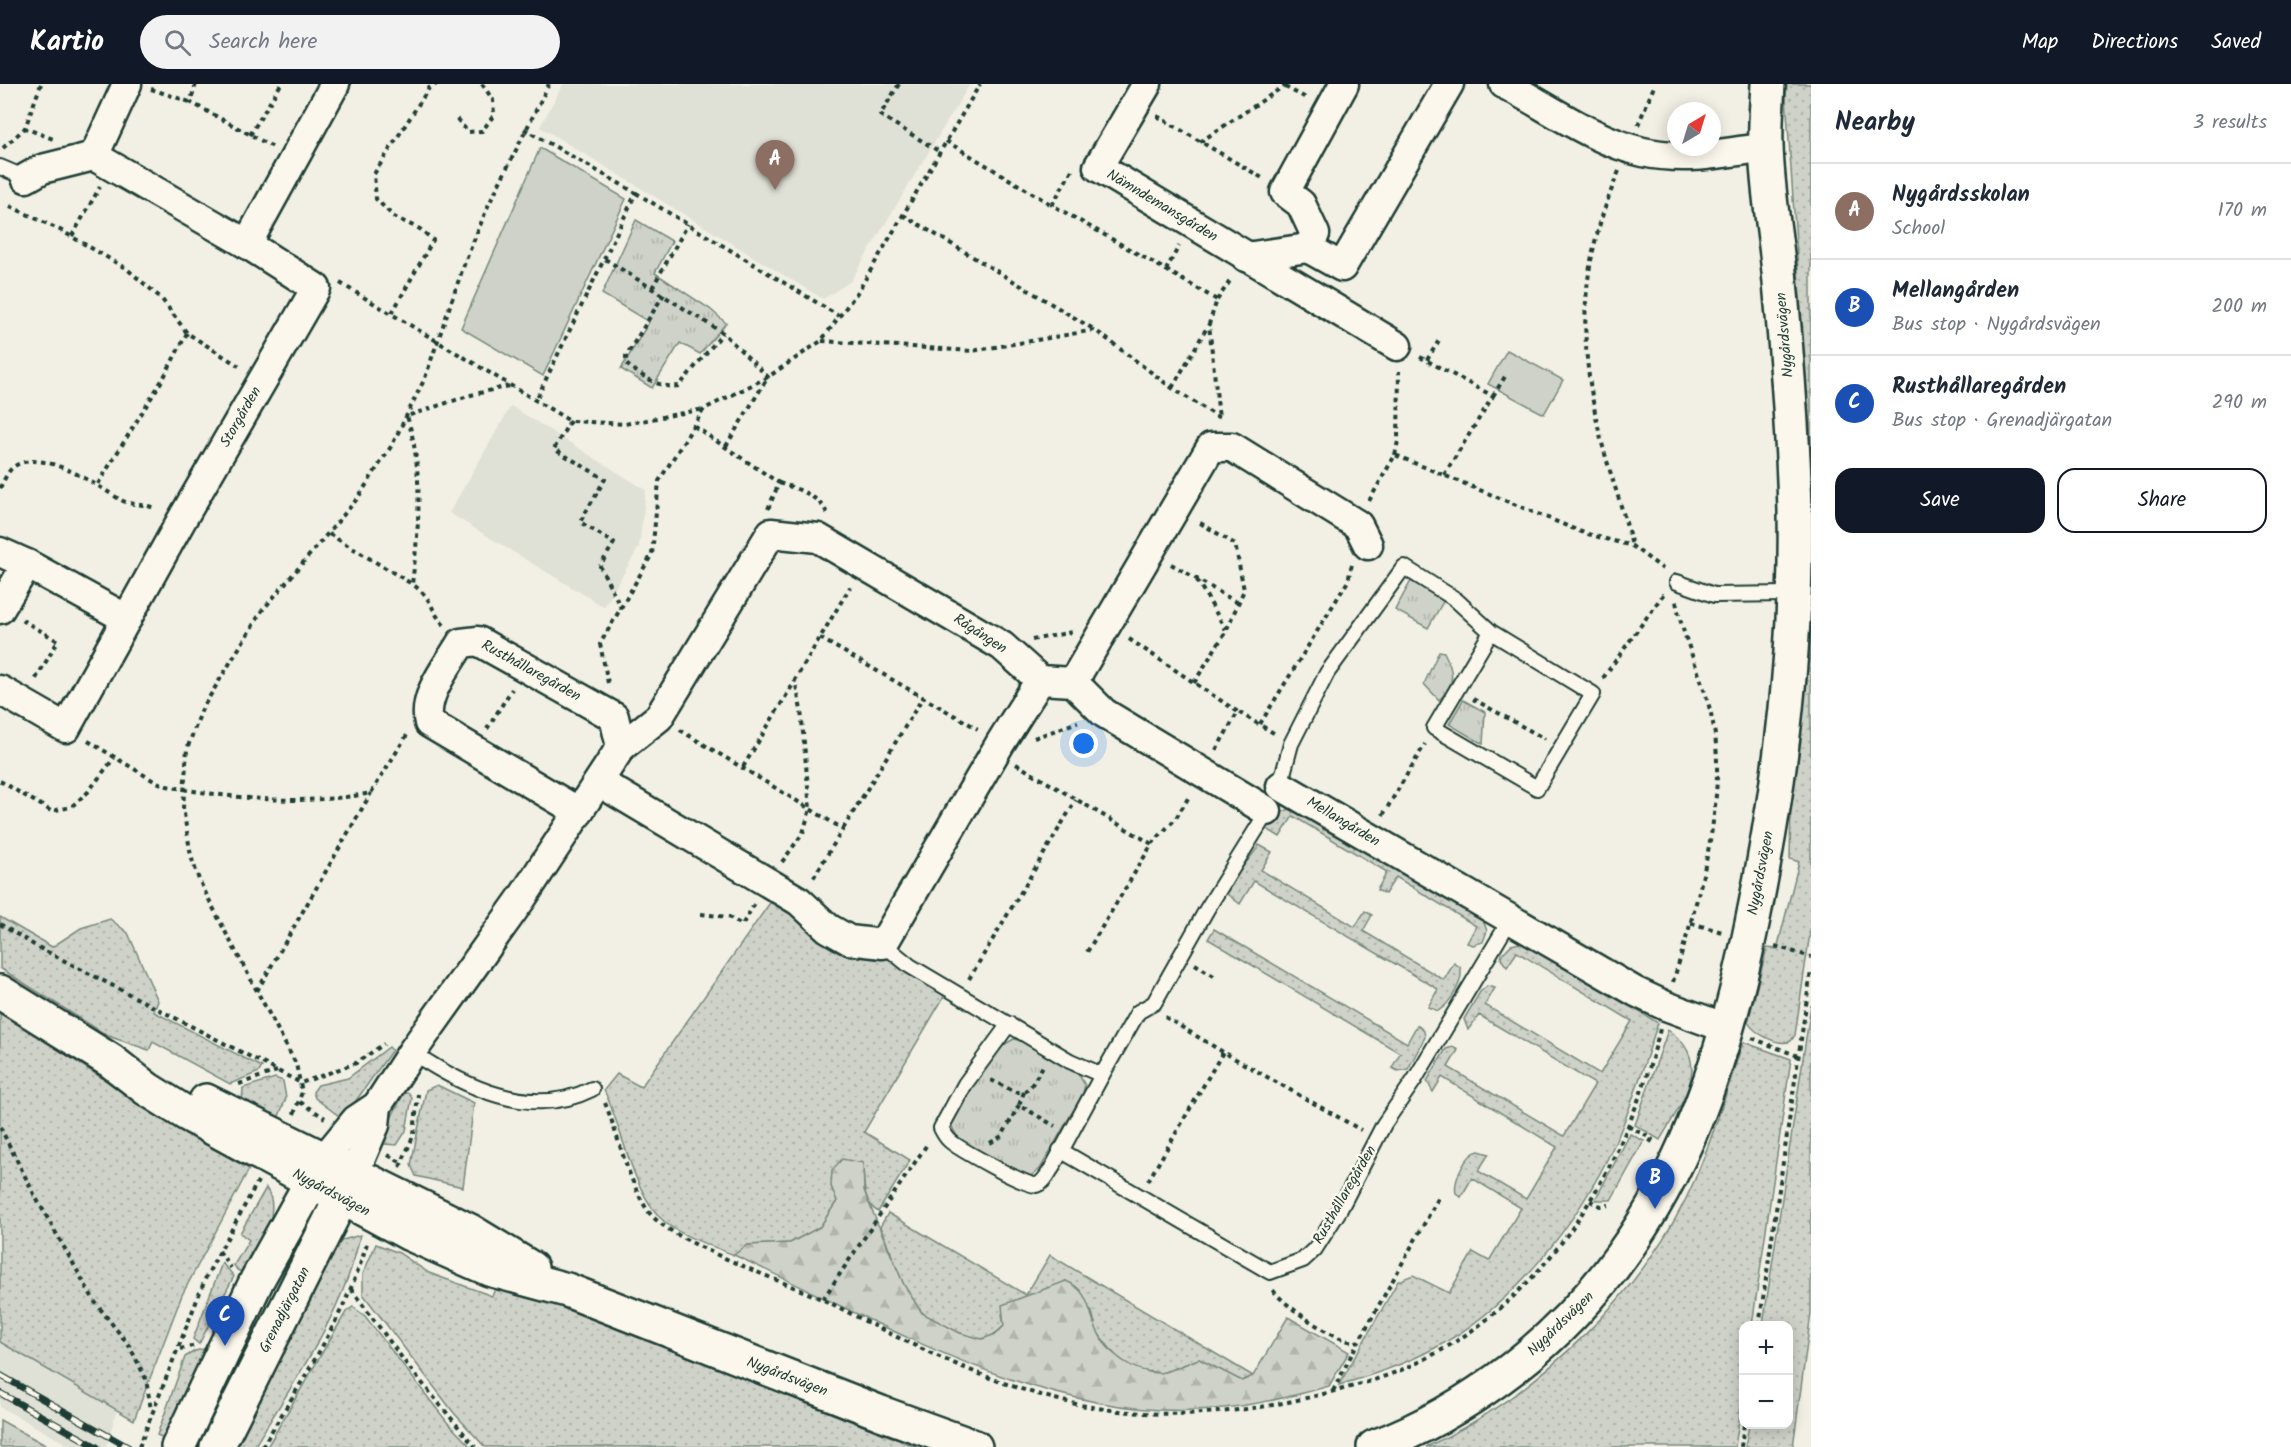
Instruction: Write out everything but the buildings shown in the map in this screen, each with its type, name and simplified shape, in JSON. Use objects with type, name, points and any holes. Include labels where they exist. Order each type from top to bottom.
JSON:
[{"type":"street","points":[[248,244],[335,84]]},
{"type":"street","points":[[1308,248],[1315,234],[1301,204],[1285,192],[1344,84]]},
{"type":"street","points":[[1246,257],[1308,248],[1342,267],[1449,84]]},
{"type":"street","points":[[1504,84],[1592,132],[1629,148],[1652,154],[1682,156],[1766,147]]},
{"type":"street","name":"Nygårdsvägen","points":[[1749,84],[1766,147]]},
{"type":"street","name":"Nygårdsvägen","points":[[1374,1447],[1451,1413],[1548,1341],[1592,1296],[1644,1225],[1679,1162],[1708,1090],[1726,1028],[1748,939],[1776,796],[1789,684],[1795,513],[1791,418],[1766,147],[1768,84]]},
{"type":"street","points":[[103,161],[136,86]]},
{"type":"street","name":"Nämndemansgården","points":[[1141,94],[1098,167],[1397,346]]},
{"type":"street","points":[[13,173],[103,161],[248,244],[316,288]]},
{"type":"street","name":"Storgården","points":[[66,728],[316,288]]},
{"type":"street","points":[[1073,682],[1211,447],[1232,447],[1363,535]]},
{"type":"street","points":[[178,1447],[257,1280],[317,1171],[356,1120],[377,1106],[412,1052],[522,898],[621,747],[659,717],[771,533]]},
{"type":"street","name":"Rågången","points":[[771,533],[818,538],[1002,646],[1040,680]]},
{"type":"street","points":[[0,552],[27,564],[127,619]]},
{"type":"street","points":[[1,608],[27,564]]},
{"type":"street","name":"Rusthållaregården","points":[[426,711],[433,691],[461,643],[478,641],[614,717]]},
{"type":"street","points":[[599,782],[800,901],[828,928],[849,940],[883,944],[998,747],[1040,680],[1073,682],[1104,713],[1268,811]]},
{"type":"street","points":[[11,696],[66,728]]},
{"type":"street","points":[[426,711],[429,723],[579,812]]},
{"type":"street","points":[[614,717],[621,747]]},
{"type":"street","name":"Mellangården","points":[[1281,786],[1510,920],[1666,1006],[1726,1028]]},
{"type":"street","name":"Nygårdsvägen","points":[[0,992],[111,1061],[156,1075],[275,1149],[383,1204],[470,1231],[567,1290],[881,1413],[975,1447]]},
{"type":"street","points":[[348,1186],[375,1125],[377,1106]]},
{"type":"street","name":"Grenadjärgatan","points":[[217,1447],[348,1186]]},
{"type":"lane","points":[[1009,1024],[965,1084],[941,1128],[958,1147],[1018,1181],[1037,1185],[1044,1181],[1052,1168],[1138,1012],[1154,1004],[1268,811],[1281,786],[1291,744],[1327,673],[1404,567],[1455,599],[1491,632],[1593,694],[1537,788],[1434,728],[1491,632]]},
{"type":"lane","points":[[1677,582],[1714,595],[1793,594]]},
{"type":"lane","name":"Rusthållaregården","points":[[1270,1272],[1303,1260],[1315,1249],[1345,1200],[1377,1138],[1510,920]]},
{"type":"lane","points":[[883,944],[910,966],[1052,1050],[1102,1075]]},
{"type":"lane","points":[[412,1052],[461,1081],[506,1098],[537,1102],[559,1100],[578,1096],[592,1089]]},
{"type":"lane","points":[[1060,1150],[1270,1272]]},
{"type":"path","points":[[0,151],[25,128],[41,84]]},
{"type":"path","points":[[190,102],[196,84]]},
{"type":"path","points":[[250,135],[281,84]]},
{"type":"path","points":[[392,313],[433,240],[420,229],[394,218],[376,199],[374,174],[429,88],[436,84]]},
{"type":"path","points":[[457,119],[468,132],[482,131],[494,116],[493,100],[482,84]]},
{"type":"path","points":[[139,1447],[206,1277],[300,1102],[301,1083],[296,1064],[199,880],[191,856],[183,808],[183,789],[187,749],[193,729],[225,669],[280,587],[329,534],[376,471],[407,416],[439,340],[484,215],[524,129],[549,84]]},
{"type":"path","points":[[899,84],[880,115],[940,152]]},
{"type":"path","points":[[316,288],[324,273],[439,340],[509,386],[570,421],[625,424],[704,409],[768,377],[821,340],[859,291],[980,84]]},
{"type":"path","points":[[1200,142],[1287,84]]},
{"type":"path","points":[[1632,546],[1600,432],[1585,346],[1583,314],[1597,233],[1655,84]]},
{"type":"path","points":[[136,86],[190,102],[293,158]]},
{"type":"path","points":[[1141,94],[1200,142],[1285,192]]},
{"type":"path","points":[[25,128],[55,140]]},
{"type":"path","points":[[524,129],[636,193],[839,316]]},
{"type":"path","points":[[946,141],[1217,300],[1209,324],[1172,388]]},
{"type":"path","points":[[1052,205],[1078,159],[1098,167]]},
{"type":"path","points":[[72,236],[103,161]]},
{"type":"path","points":[[535,402],[636,193]]},
{"type":"path","points":[[10,206],[72,236],[127,269],[161,298],[187,333],[240,366]]},
{"type":"path","points":[[903,215],[1095,330],[1172,388],[1227,423]]},
{"type":"path","points":[[1166,270],[1192,223]]},
{"type":"path","points":[[652,288],[688,224]]},
{"type":"path","points":[[604,259],[723,333],[768,377]]},
{"type":"path","points":[[663,294],[626,356],[626,364],[633,369],[661,386],[679,386],[723,333]]},
{"type":"path","points":[[1209,324],[1218,417],[1211,447]]},
{"type":"path","points":[[821,340],[972,351],[1095,330]]},
{"type":"path","points":[[98,484],[164,377],[187,333]]},
{"type":"path","points":[[1427,360],[1441,337]]},
{"type":"path","points":[[1260,724],[1348,580],[1363,535],[1354,497],[1367,505],[1395,454],[1400,402],[1397,346],[1493,396]]},
{"type":"path","points":[[1444,475],[1506,375]]},
{"type":"path","points":[[726,446],[768,377]]},
{"type":"path","points":[[407,416],[471,395],[509,386]]},
{"type":"path","points":[[614,717],[600,644],[652,554],[659,481],[704,409]]},
{"type":"path","points":[[407,416],[415,444],[419,485],[418,535],[412,584]]},
{"type":"path","points":[[570,421],[554,449],[605,479],[580,522],[614,543],[600,566],[621,608]]},
{"type":"path","points":[[694,426],[779,483],[804,491],[822,503],[829,516],[818,538]]},
{"type":"path","points":[[1395,454],[1584,533],[1632,546],[1677,582]]},
{"type":"path","points":[[0,488],[12,469],[32,460],[48,463],[98,484],[124,502],[147,504],[156,509]]},
{"type":"path","points":[[771,533],[767,519],[769,503],[779,483]]},
{"type":"path","points":[[1176,507],[1235,544],[1244,590],[1226,631],[1194,683]]},
{"type":"path","points":[[329,534],[412,584],[429,598],[436,618],[461,643]]},
{"type":"path","points":[[1150,552],[1238,603]]},
{"type":"path","points":[[742,767],[864,564]]},
{"type":"path","points":[[1196,579],[1226,631]]},
{"type":"path","points":[[1593,694],[1611,665],[1644,625],[1660,598],[1677,582]]},
{"type":"path","points":[[592,1089],[604,1102],[640,1197],[661,1225],[686,1239],[822,1299],[937,1356],[1064,1401],[1142,1412],[1184,1414],[1261,1407],[1332,1392],[1400,1370],[1425,1359],[1477,1327],[1509,1300],[1541,1268],[1590,1202],[1628,1126],[1655,1048],[1691,923],[1709,837],[1716,776],[1712,715],[1684,637],[1675,597],[1677,582]]},
{"type":"path","points":[[1,608],[58,641],[11,696]]},
{"type":"path","points":[[1002,646],[1107,625],[1238,712]]},
{"type":"path","points":[[820,638],[923,697],[1076,800],[1152,844],[1087,952]]},
{"type":"path","points":[[474,750],[525,667]]},
{"type":"path","points":[[701,914],[729,917],[742,925],[767,883],[803,833],[810,809],[801,710],[795,680]]},
{"type":"path","points":[[1456,690],[1560,748]]},
{"type":"path","points":[[800,901],[923,697]]},
{"type":"path","points":[[257,991],[371,793],[410,730],[426,711]]},
{"type":"path","points":[[998,747],[1104,713]]},
{"type":"path","points":[[659,717],[843,829]]},
{"type":"path","points":[[66,728],[154,781],[183,789],[256,798],[322,798],[371,793]]},
{"type":"path","points":[[1369,838],[1434,728]]},
{"type":"path","points":[[0,781],[51,811],[71,807],[88,792],[114,758]]},
{"type":"path","points":[[959,995],[1076,800]]},
{"type":"path","points":[[0,924],[34,945],[301,1083],[356,1063],[388,1041],[395,1042],[412,1052],[418,1093],[414,1134],[383,1204],[351,1289],[306,1374],[262,1447]]},
{"type":"path","points":[[1774,946],[1811,957]]},
{"type":"path","points":[[1181,956],[1217,978]]},
{"type":"path","points":[[1760,1321],[1811,971]]},
{"type":"path","points":[[1154,1004],[1166,1018],[1377,1138]]},
{"type":"path","points":[[1726,1028],[1798,1056]]},
{"type":"path","points":[[977,1156],[987,1145],[1002,1136],[1024,1092],[1031,1086],[1052,1050]]},
{"type":"path","points":[[1139,1197],[1223,1052]]},
{"type":"path","points":[[229,1088],[278,1071]]},
{"type":"path","points":[[976,1071],[1001,1086],[1024,1092]]},
{"type":"path","points":[[1019,1105],[1069,1134]]},
{"type":"path","points":[[0,1126],[35,1196],[95,1302],[130,1347],[146,1379],[152,1412]]},
{"type":"path","points":[[1628,1126],[1652,1139],[1650,1144]]},
{"type":"path","points":[[822,1299],[859,1248],[922,1149],[944,1134]]},
{"type":"path","points":[[1332,1392],[1439,1197]]},
{"type":"path","points":[[1590,1202],[1601,1206],[1609,1205]]},
{"type":"path","points":[[219,1251],[235,1273]]},
{"type":"path","points":[[1270,1272],[1270,1283],[1280,1297],[1340,1339],[1353,1344],[1359,1341]]},
{"type":"path","points":[[351,1289],[408,1366],[475,1447]]},
{"type":"path","points":[[179,1349],[199,1344]]},
{"type":"path","points":[[1741,1447],[1743,1429]]},
{"type":"shaded area","points":[[563,84],[970,84],[850,282],[823,299],[540,127]]},
{"type":"shaded area","points":[[511,406],[646,490],[639,547],[604,607],[449,513]]},
{"type":"shaded area","points":[[0,1342],[117,1410],[106,1447],[72,1447],[0,1407]]},
{"type":"green space","points":[[1787,84],[1811,84],[1811,457],[1786,97]]},
{"type":"green space","points":[[540,148],[626,199],[543,376],[461,328]]},
{"type":"green space","points":[[636,220],[672,241],[655,273],[710,309],[726,323],[700,354],[680,343],[652,388],[621,369],[649,322],[602,294]]},
{"type":"green space","points":[[1507,350],[1563,380],[1544,414],[1488,384]]},
{"type":"green space","points":[[1411,581],[1444,600],[1428,628],[1395,610]]},
{"type":"green space","points":[[1811,606],[1811,926],[1795,1035],[1791,1041],[1780,1042],[1761,1034],[1748,1022],[1767,948],[1777,949],[1799,862],[1790,859],[1791,798]]},
{"type":"green space","points":[[1439,651],[1444,652],[1452,678],[1448,689],[1439,700],[1424,684]]},
{"type":"green space","points":[[1463,700],[1485,712],[1483,744],[1449,724]]},
{"type":"green space","points":[[1292,808],[1483,920],[1487,931],[1483,942],[1473,945],[1467,943],[1476,926],[1396,877],[1385,894],[1377,890],[1387,872],[1293,816],[1280,837],[1267,829],[1277,814]]},
{"type":"green space","points":[[1259,845],[1272,852],[1261,870],[1355,927],[1365,911],[1372,915],[1363,931],[1444,980],[1454,963],[1460,967],[1458,985],[1443,1008],[1438,1011],[1428,1007],[1438,989],[1254,881],[1240,904],[1223,891]]},
{"type":"green space","points":[[774,897],[833,949],[881,953],[945,995],[864,1132],[910,1160],[878,1212],[866,1197],[863,1163],[831,1186],[837,1201],[820,1227],[790,1243],[747,1245],[734,1255],[683,1233],[667,1224],[655,1212],[637,1180],[604,1090],[617,1074],[641,1087]]},
{"type":"green space","points":[[0,917],[52,947],[81,928],[110,919],[128,933],[158,1001],[154,1012],[262,1067],[259,1072],[230,1084],[153,1042],[149,1050],[108,1036],[0,968]]},
{"type":"green space","points":[[1214,929],[1407,1043],[1417,1025],[1424,1031],[1425,1037],[1408,1069],[1398,1071],[1392,1068],[1400,1053],[1208,939]]},
{"type":"green space","points":[[1520,943],[1540,952],[1658,1023],[1621,1129],[1600,1173],[1562,1232],[1540,1261],[1489,1311],[1462,1332],[1422,1355],[1339,1385],[1398,1281],[1413,1275],[1449,1293],[1473,1252],[1489,1261],[1521,1208],[1472,1178],[1461,1197],[1456,1193],[1456,1182],[1465,1162],[1479,1151],[1489,1154],[1478,1171],[1526,1199],[1557,1147],[1442,1077],[1433,1092],[1427,1081],[1446,1049],[1453,1047],[1458,1050],[1448,1067],[1564,1136],[1595,1084],[1479,1015],[1468,1030],[1464,1019],[1480,992],[1487,986],[1495,988],[1485,1005],[1600,1074],[1632,1021],[1517,952],[1507,967],[1501,959],[1502,954],[1511,945]]},
{"type":"green space","points":[[1811,1005],[1811,1313],[1793,1447],[1745,1447],[1748,1429],[1793,1429],[1793,1321],[1764,1321]]},
{"type":"green space","points":[[0,1011],[181,1130],[249,1169],[182,1295],[134,1420],[0,1342]]},
{"type":"green space","points":[[1668,1030],[1682,1042],[1690,1056],[1692,1070],[1690,1084],[1684,1098],[1660,1140],[1635,1125]]},
{"type":"green space","points":[[1014,1039],[1022,1041],[1079,1075],[1085,1085],[1083,1093],[1040,1169],[1028,1178],[991,1161],[970,1148],[961,1141],[951,1123],[985,1064],[1004,1045]]},
{"type":"green space","points":[[1743,1042],[1791,1059],[1753,1321],[1739,1321],[1739,1420],[1735,1447],[1426,1447],[1467,1426],[1507,1400],[1546,1370],[1584,1336],[1618,1299],[1649,1260],[1675,1220],[1695,1179],[1715,1128]]},
{"type":"green space","points":[[389,1047],[392,1050],[343,1119],[315,1098],[313,1092],[318,1085],[348,1078]]},
{"type":"green space","points":[[275,1078],[283,1081],[286,1098],[276,1124],[242,1102],[243,1088]]},
{"type":"green space","points":[[437,1085],[474,1103],[463,1187],[416,1176],[411,1165],[426,1090]]},
{"type":"green space","points":[[404,1093],[409,1093],[412,1098],[406,1131],[397,1145],[384,1144],[380,1140]]},
{"type":"green space","points":[[1630,1134],[1644,1141],[1611,1200],[1595,1200]]},
{"type":"green space","points":[[842,1159],[863,1163],[864,1190],[871,1208],[904,1285],[922,1313],[960,1333],[982,1339],[996,1334],[1004,1326],[1002,1305],[1066,1281],[1084,1295],[1097,1330],[1107,1347],[1122,1360],[1140,1370],[1159,1373],[1199,1359],[1242,1381],[1253,1376],[1288,1317],[1349,1352],[1329,1386],[1243,1406],[1213,1409],[1151,1409],[1089,1401],[1027,1385],[966,1363],[734,1255],[747,1245],[790,1243],[820,1227],[837,1201],[831,1186],[832,1170]]},
{"type":"green space","points":[[266,1188],[271,1198],[270,1220],[245,1274],[237,1270],[234,1265],[249,1240],[240,1233]]},
{"type":"green space","points":[[888,1213],[1026,1295],[1050,1255],[1253,1376],[1242,1381],[1199,1359],[1162,1373],[1136,1370],[1116,1356],[1097,1332],[1092,1312],[1066,1281],[1002,1314],[1004,1326],[987,1338],[974,1338],[949,1328],[921,1311],[908,1292],[880,1227]]},
{"type":"green space","points":[[360,1235],[343,1291],[301,1371],[254,1447],[232,1447],[332,1250],[343,1240]]},
{"type":"green space","points":[[376,1244],[399,1253],[429,1273],[492,1296],[495,1289],[538,1298],[917,1447],[485,1447],[454,1413],[363,1294],[363,1274]]},
{"type":"green space","points":[[222,1263],[234,1276],[199,1344],[193,1339]]},
{"type":"green space","points":[[353,1307],[365,1316],[447,1422],[471,1447],[267,1447],[346,1312]]},
{"type":"green space","points":[[207,1348],[164,1438],[157,1435],[185,1357]]},
{"type":"green space","points":[[0,1420],[49,1447],[0,1447]]},
{"type":"railway","points":[[0,1375],[128,1447]]},
{"type":"railway","points":[[0,1393],[97,1447]]},
{"type":"place","name":"Nygårdsskolan","points":[[775,190]]},
{"type":"place","name":"Mellangården","points":[[1655,1209]]},
{"type":"place","name":"Rusthållaregården","points":[[225,1346]]}]
